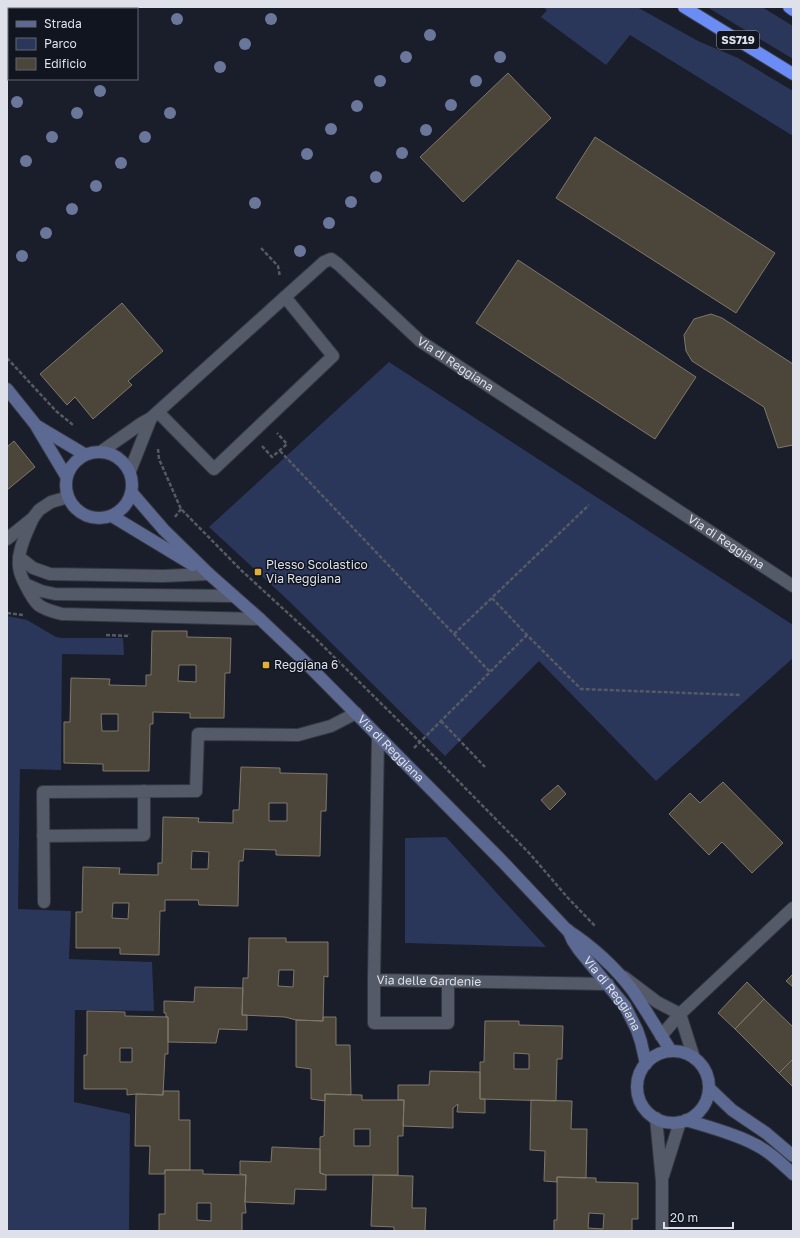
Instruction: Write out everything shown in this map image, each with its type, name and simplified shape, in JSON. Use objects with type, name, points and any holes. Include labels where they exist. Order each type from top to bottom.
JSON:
[{"type":"highway","name":"SS719","points":[[684,7],[793,74]]},
{"type":"highway","points":[[789,7],[793,10]]},
{"type":"street","name":"Via di Reggiana","points":[[130,471],[152,420],[285,297],[324,262],[331,259],[420,341],[793,586]]},
{"type":"street","points":[[152,420],[214,469],[334,356],[285,297]]},
{"type":"street","points":[[7,389],[35,424],[66,476]]},
{"type":"street","name":"Via di Reggiana","points":[[102,451],[142,423],[152,420]]},
{"type":"street","points":[[35,424],[84,454]]},
{"type":"street","points":[[102,451],[111,453],[119,458],[130,471],[133,483],[132,492],[128,502],[121,510],[112,516],[102,518],[91,517],[81,513],[73,506],[68,497],[65,486],[66,476],[70,467],[76,460],[84,454],[102,451]]},
{"type":"street","name":"Via di Reggiana","points":[[132,492],[164,530],[209,574],[260,619],[356,713],[502,861],[567,930],[580,938],[615,970],[658,1002],[680,1014]]},
{"type":"street","points":[[7,539],[33,518],[39,510],[51,502],[68,497]]},
{"type":"street","name":"Via di Reggiana","points":[[112,516],[153,542],[209,574]]},
{"type":"street","points":[[33,518],[24,541],[20,557],[20,571],[32,598],[39,606],[47,610],[62,614],[260,619]]},
{"type":"street","points":[[20,557],[33,568],[50,574],[163,576],[209,574]]},
{"type":"street","points":[[25,584],[55,594],[234,596]]},
{"type":"street","points":[[44,902],[43,792],[196,791],[198,734],[298,735],[331,726],[356,713]]},
{"type":"street","name":"Via delle Gardenie","points":[[378,737],[374,980],[608,984]]},
{"type":"street","points":[[43,836],[144,835],[144,791]]},
{"type":"street","points":[[661,1036],[680,1014],[793,908]]},
{"type":"street","name":"Via di Reggiana","points":[[567,930],[572,941],[608,984],[631,1016],[641,1042],[646,1064]]},
{"type":"street","name":"Via di Reggiana","points":[[615,970],[632,991],[671,1051]]},
{"type":"street","points":[[374,980],[374,1022],[448,1023],[448,981]]},
{"type":"street","points":[[680,1014],[694,1058]]},
{"type":"street","points":[[662,1181],[683,1121],[700,1110],[706,1100],[709,1088],[708,1077],[699,1061],[684,1053],[671,1051],[655,1056],[646,1064],[638,1078],[639,1096],[643,1106],[656,1118],[668,1122],[683,1121],[741,1138],[754,1144],[774,1157],[793,1174]]},
{"type":"street","points":[[709,1088],[732,1110],[766,1132],[793,1156]]},
{"type":"street","points":[[656,1118],[662,1181],[662,1231]]},
{"type":"path","points":[[261,248],[278,266],[285,297]]},
{"type":"path","points":[[7,358],[56,410],[77,428]]},
{"type":"path","points":[[152,420],[160,459],[181,509],[242,571],[314,637],[420,742],[530,855],[600,931]]},
{"type":"path","points":[[280,451],[490,672]]},
{"type":"path","points":[[454,634],[589,506]]},
{"type":"path","points":[[492,598],[581,689],[740,695]]},
{"type":"path","points":[[402,761],[527,635]]},
{"type":"path","points":[[441,721],[485,767]]},
{"type":"green space","points":[[7,7],[43,7],[8,8],[7,42]]},
{"type":"green space","points":[[543,7],[637,7],[698,41],[738,58],[793,91],[793,136],[630,35],[606,65],[541,17],[547,10]]},
{"type":"green space","points":[[707,7],[762,7],[793,26],[793,59]]},
{"type":"green space","points":[[389,362],[793,625],[793,658],[656,781],[539,661],[445,756],[291,603],[209,527]]},
{"type":"green space","points":[[7,616],[27,620],[56,637],[61,638],[123,638],[124,655],[62,654],[61,770],[20,769],[18,909],[71,911],[69,959],[152,962],[154,1011],[75,1010],[74,1102],[130,1114],[129,1231],[7,1231]]},
{"type":"green space","points":[[446,837],[546,947],[405,943],[405,838]]},
{"type":"building","points":[[508,73],[551,118],[463,202],[420,157]]},
{"type":"building","points":[[595,137],[775,253],[736,313],[556,198]]},
{"type":"building","points":[[518,260],[696,377],[655,439],[476,323]]},
{"type":"building","points":[[122,303],[163,351],[128,381],[132,385],[93,419],[75,397],[67,405],[40,374]]},
{"type":"building","points":[[711,314],[722,318],[793,364],[793,445],[778,448],[764,407],[692,361],[686,351],[684,335],[694,319]]},
{"type":"building","points":[[14,441],[35,467],[7,490],[7,447]]},
{"type":"building","points":[[152,631],[187,631],[187,637],[231,638],[230,673],[225,673],[224,718],[190,718],[190,713],[153,712],[153,724],[150,724],[149,771],[103,771],[103,764],[64,763],[64,722],[70,722],[71,678],[110,679],[109,685],[146,686],[146,675],[151,675]],"holes":[[[179,665],[196,665],[196,682],[178,681]],[[101,714],[118,714],[118,731],[102,731]]]},
{"type":"building","points":[[241,767],[280,768],[280,773],[327,774],[326,811],[321,811],[320,856],[276,855],[276,850],[244,849],[243,861],[239,861],[238,906],[199,905],[198,900],[165,900],[165,911],[160,911],[159,955],[120,954],[120,948],[76,948],[76,912],[82,912],[83,867],[120,868],[119,874],[158,875],[158,863],[162,863],[163,817],[199,818],[198,822],[233,823],[233,810],[239,810]],"holes":[[[269,803],[287,803],[287,821],[269,821]],[[192,851],[209,852],[208,869],[191,869]],[[113,903],[129,903],[128,919],[112,918]]]},
{"type":"building","points":[[723,782],[783,843],[752,873],[722,842],[709,855],[669,814],[690,793],[700,803]]},
{"type":"building","points":[[558,785],[566,794],[550,810],[541,800]]},
{"type":"building","points":[[249,938],[286,938],[286,942],[328,942],[328,977],[324,976],[323,1021],[242,1015],[243,978],[248,978]],"holes":[[[279,970],[294,970],[293,987],[278,986]]]},
{"type":"building","points":[[793,974],[793,987],[786,981]]},
{"type":"building","points":[[747,982],[764,999],[735,1029],[718,1013]]},
{"type":"building","points":[[195,987],[243,988],[242,1015],[247,1015],[247,1030],[219,1029],[216,1043],[168,1042],[168,1017],[166,1017],[166,1013],[164,1013],[164,1001],[194,1002]]},
{"type":"building","points":[[764,999],[793,1027],[793,1059],[779,1073],[735,1029]]},
{"type":"building","points":[[87,1011],[125,1012],[125,1016],[168,1017],[168,1054],[165,1054],[163,1095],[127,1095],[127,1089],[84,1089],[84,1055],[87,1055]],"holes":[[[120,1048],[132,1048],[132,1062],[120,1062]]]},
{"type":"building","points":[[323,1017],[336,1017],[336,1045],[350,1045],[351,1095],[325,1094],[325,1101],[311,1099],[311,1069],[296,1067],[296,1020],[323,1021]]},
{"type":"building","points":[[485,1021],[519,1021],[519,1025],[563,1026],[562,1059],[557,1059],[556,1101],[480,1099],[480,1062],[484,1062]],"holes":[[[514,1053],[529,1054],[529,1069],[514,1069]]]},
{"type":"building","points":[[793,1059],[793,1087],[779,1073]]},
{"type":"building","points":[[430,1071],[480,1072],[480,1099],[485,1099],[485,1113],[457,1112],[458,1104],[453,1108],[453,1128],[403,1126],[404,1100],[398,1100],[398,1085],[429,1085]]},
{"type":"building","points":[[163,1091],[179,1091],[179,1120],[190,1120],[190,1170],[165,1170],[164,1174],[149,1174],[150,1146],[135,1146],[136,1094],[163,1095]]},
{"type":"building","points":[[325,1094],[362,1095],[362,1100],[404,1100],[403,1136],[398,1136],[398,1175],[326,1175],[320,1173],[320,1137],[324,1136]],"holes":[[[354,1129],[370,1129],[370,1146],[354,1146]]]},
{"type":"building","points":[[531,1100],[572,1101],[571,1129],[587,1129],[586,1178],[557,1177],[557,1182],[544,1181],[545,1151],[530,1150]]},
{"type":"building","points":[[272,1147],[320,1149],[320,1173],[326,1175],[326,1190],[295,1189],[294,1204],[245,1202],[246,1175],[240,1174],[240,1161],[271,1162]]},
{"type":"building","points":[[165,1170],[203,1170],[203,1174],[246,1175],[246,1213],[242,1213],[242,1231],[159,1231],[159,1214],[165,1214]],"holes":[[[197,1203],[211,1203],[211,1221],[197,1220]]]},
{"type":"building","points":[[373,1175],[413,1176],[412,1208],[426,1208],[425,1231],[394,1231],[394,1227],[371,1226]]},
{"type":"building","points":[[557,1177],[596,1178],[596,1182],[638,1183],[638,1219],[632,1219],[632,1231],[554,1231],[554,1220],[557,1220]],"holes":[[[589,1213],[604,1214],[603,1229],[588,1228]]]},
{"type":"place","name":"Plesso Scolastico Via Reggiana","points":[[258,572]]},
{"type":"place","name":"Reggiana 6","points":[[266,665]]}]
